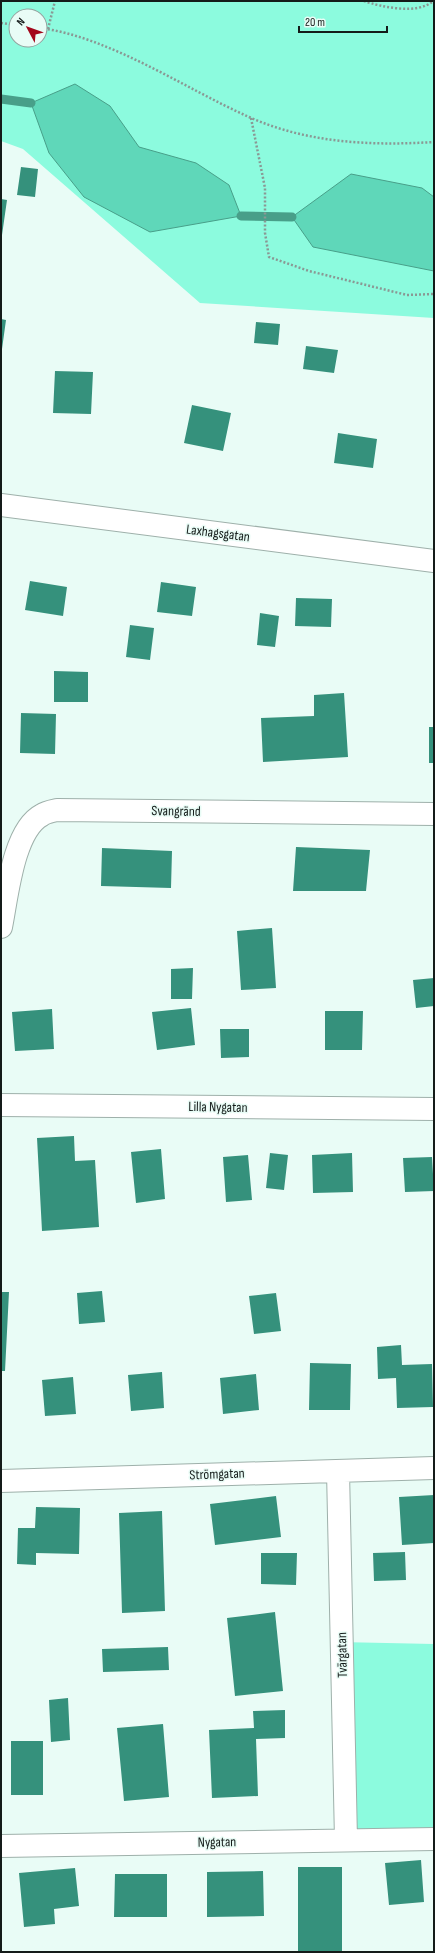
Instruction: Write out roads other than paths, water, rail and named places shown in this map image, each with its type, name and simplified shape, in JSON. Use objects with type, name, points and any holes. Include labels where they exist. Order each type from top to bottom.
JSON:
[{"type":"street","name":"Laxhagsgatan","points":[[1,505],[434,561]]},
{"type":"street","name":"Svangränd","points":[[1,927],[21,838],[41,815],[57,810],[434,814]]},
{"type":"street","name":"Lilla Nygatan","points":[[1,1104],[434,1109]]},
{"type":"street","name":"Strömgatan","points":[[1,1481],[434,1468]]},
{"type":"street","name":"Tvärgatan","points":[[338,1471],[346,1840]]},
{"type":"street","name":"Nygatan","points":[[1,1846],[434,1839]]},
{"type":"waterway","points":[[1,99],[31,103]]},
{"type":"waterway","points":[[241,216],[292,217]]}]
